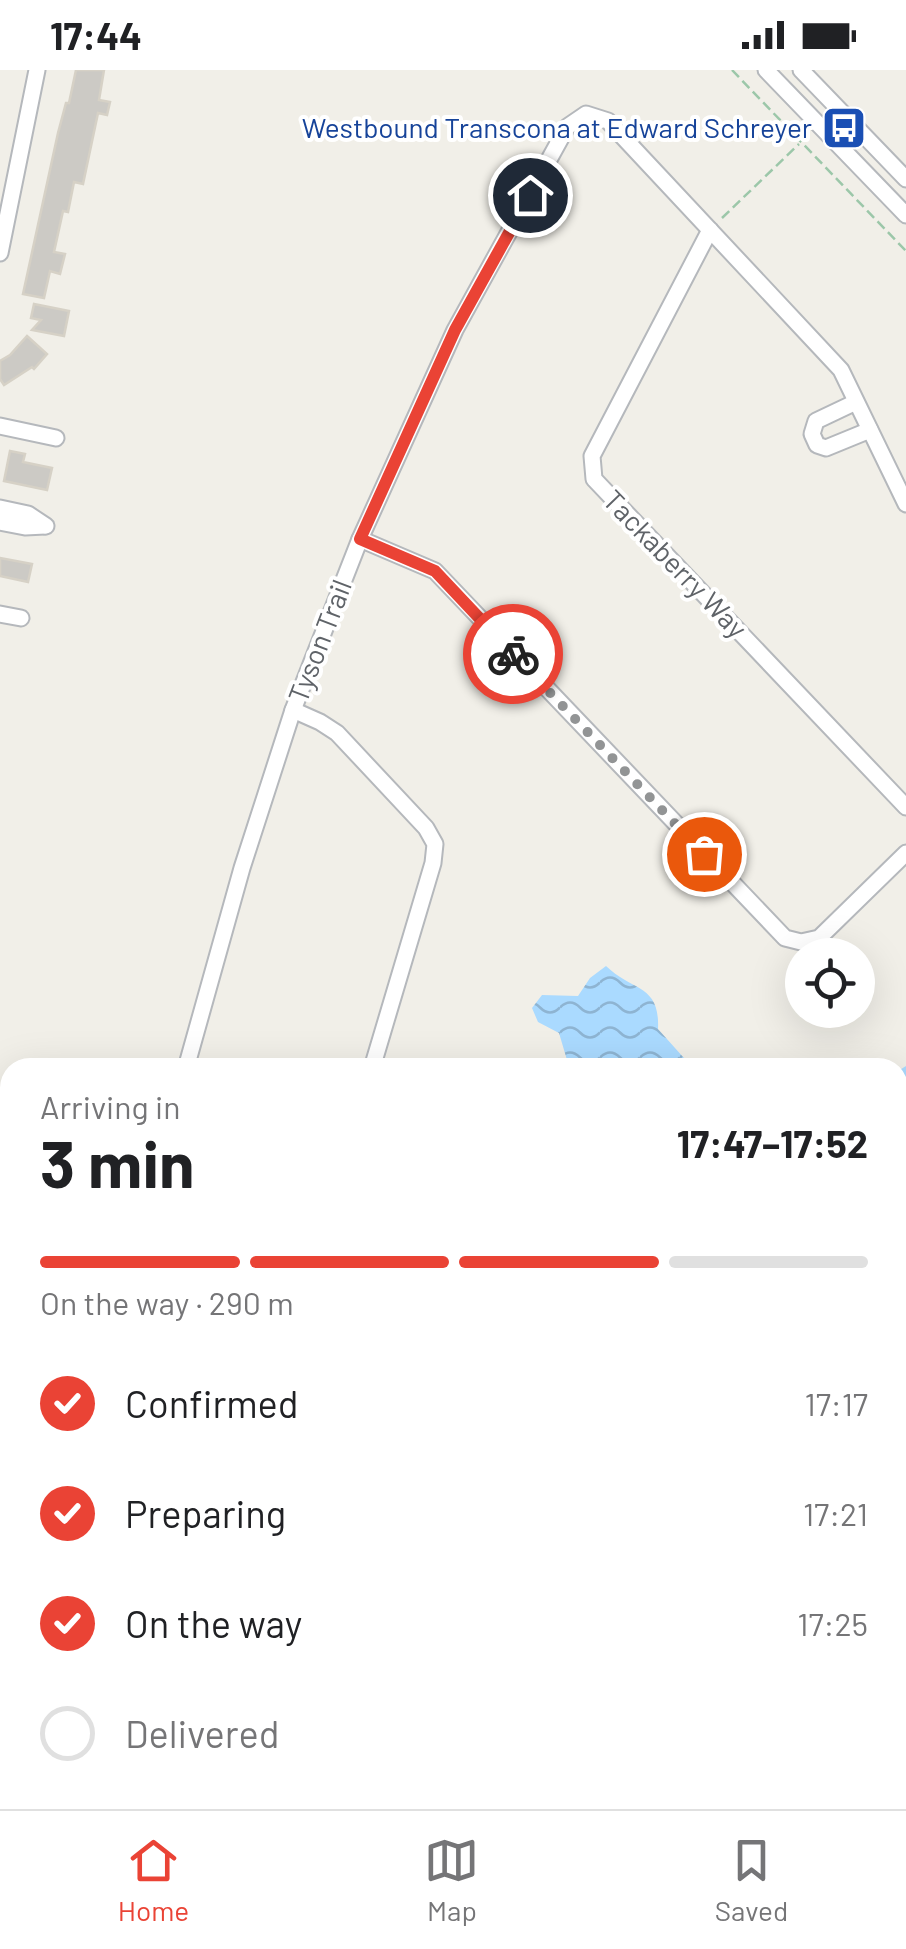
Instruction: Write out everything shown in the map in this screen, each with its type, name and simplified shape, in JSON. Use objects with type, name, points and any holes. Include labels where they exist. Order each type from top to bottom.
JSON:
[{"type":"street","points":[[0,253],[37,70]]},
{"type":"street","points":[[766,70],[906,216]]},
{"type":"street","points":[[801,70],[906,179]]},
{"type":"street","name":"Tyson Trail","points":[[189,1058],[242,868],[292,710],[360,539],[455,330],[567,127],[586,114],[608,121],[841,370],[906,504]]},
{"type":"street","name":"Tackaberry Way","points":[[710,230],[592,456],[594,479],[906,806]]},
{"type":"street","points":[[856,402],[816,421],[812,434],[817,445],[826,448],[870,430]]},
{"type":"street","points":[[0,426],[56,438]]},
{"type":"street","points":[[0,508],[28,514],[46,526],[0,522]]},
{"type":"street","points":[[360,539],[435,571],[785,938],[802,942],[819,938],[906,853]]},
{"type":"street","points":[[0,614],[21,618]]},
{"type":"street","points":[[292,710],[337,734],[426,828],[435,844],[433,863],[375,1058]]},
{"type":"path","points":[[732,70],[906,251]]},
{"type":"path","points":[[710,230],[801,142]]},
{"type":"water","points":[[606,966],[643,990],[655,1004],[658,1029],[684,1058],[566,1058],[559,1033],[538,1022],[532,1008],[542,995],[578,996],[590,978]]},
{"type":"building","points":[[76,70],[104,70],[99,100],[110,102],[107,115],[98,113],[83,184],[74,182],[68,212],[63,211],[54,252],[65,254],[60,274],[50,271],[44,298],[23,294],[58,133]]},
{"type":"building","points":[[34,304],[69,311],[64,336],[32,330],[41,320],[31,318]]},
{"type":"building","points":[[27,336],[47,354],[34,369],[4,385],[0,361]]},
{"type":"building","points":[[10,451],[25,454],[23,462],[52,468],[47,490],[4,481]]},
{"type":"building","points":[[0,558],[32,564],[28,582],[0,576]]},
{"type":"way so far","points":[[513,654],[704,854]]},
{"type":"place","name":"Westbound Transcona at Edward Schreyer","points":[[844,128]]},
{"type":"route","points":[[513,654],[435,571],[360,539],[455,330],[530,195]]}]
